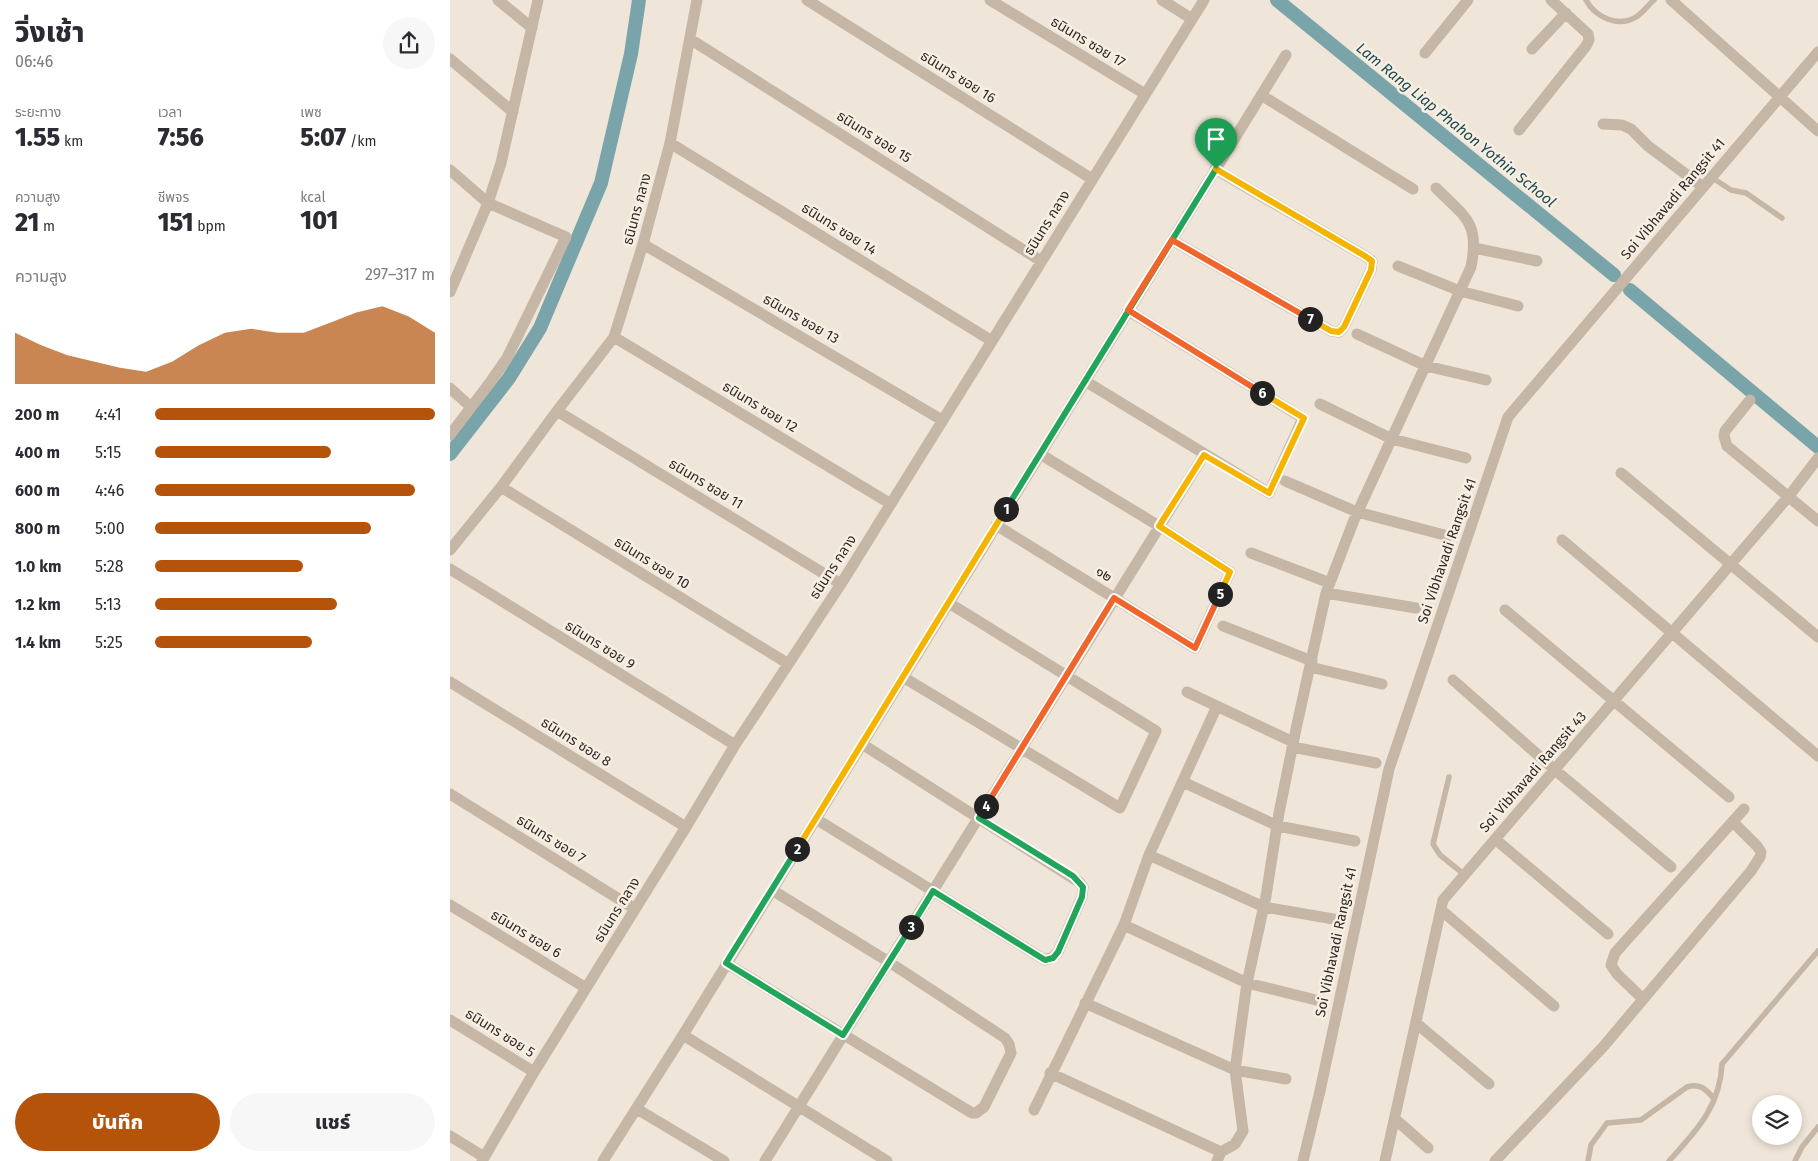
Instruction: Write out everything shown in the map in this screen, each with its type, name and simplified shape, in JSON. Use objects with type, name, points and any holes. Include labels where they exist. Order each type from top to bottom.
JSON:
[{"type":"street","points":[[498,0],[532,28]]},
{"type":"street","points":[[450,292],[453,276],[488,203],[501,162],[538,0]]},
{"type":"street","name":"ธนินทร กลาง","points":[[450,550],[501,487],[556,411],[614,337],[643,244],[670,143],[696,0]]},
{"type":"street","name":"ธนินทร ซอย 16","points":[[807,0],[1092,179]]},
{"type":"street","name":"ธนินทร ซอย 17","points":[[990,0],[1145,94]]},
{"type":"street","points":[[1162,0],[1192,19]]},
{"type":"street","name":"ธนินทร กลาง","points":[[483,1159],[534,1072],[686,828],[735,745],[787,663],[841,584],[1204,0]]},
{"type":"street","points":[[1424,53],[1468,0]]},
{"type":"street","points":[[1520,130],[1589,40],[1588,34],[1551,0]]},
{"type":"street","points":[[1671,0],[1818,131]]},
{"type":"street","points":[[1532,49],[1566,13]]},
{"type":"street","name":"ธนินทร ซอย 15","points":[[690,39],[1041,261]]},
{"type":"street","name":"Soi Vibhavadi Rangsit 41","points":[[1303,1161],[1320,1092],[1389,769],[1508,417],[1818,52]]},
{"type":"street","points":[[604,1161],[1286,54]]},
{"type":"street","points":[[450,59],[513,112]]},
{"type":"street","points":[[1261,95],[1413,189]]},
{"type":"street","points":[[1603,124],[1622,125],[1631,129],[1648,146],[1703,187]]},
{"type":"street","name":"ธนินทร ซอย 14","points":[[670,143],[992,341]]},
{"type":"street","points":[[1172,240],[1331,331],[1339,332],[1344,327],[1371,270],[1372,261],[1216,169]]},
{"type":"street","points":[[450,170],[488,203],[566,237],[507,358],[492,381],[450,435]]},
{"type":"street","points":[[1050,1073],[1219,1156],[1235,1144],[1242,1131],[1235,1070],[1247,983],[1264,907],[1279,813],[1293,744],[1328,588],[1357,512],[1471,267],[1474,248],[1472,229],[1465,217],[1436,188]]},
{"type":"street","name":"ธนินทร ซอย 13","points":[[643,244],[942,420]]},
{"type":"street","points":[[1474,248],[1538,261]]},
{"type":"street","points":[[1398,266],[1460,291],[1518,306]]},
{"type":"street","points":[[1085,381],[1269,493],[1304,418],[1128,310]]},
{"type":"street","points":[[1357,334],[1426,366],[1486,380]]},
{"type":"street","name":"ธนินทร ซอย 12","points":[[614,337],[890,504]]},
{"type":"street","points":[[450,388],[472,406]]},
{"type":"street","points":[[1750,400],[1725,430],[1724,436],[1727,446],[1818,521]]},
{"type":"street","points":[[1320,404],[1392,439],[1466,458]]},
{"type":"street","name":"ธนินทร ซอย 11","points":[[556,411],[841,584]]},
{"type":"street","points":[[1040,454],[1159,526]]},
{"type":"street","points":[[765,1161],[1204,455]]},
{"type":"street","name":"Soi Vibhavadi Rangsit 43","points":[[1385,1161],[1443,900],[1789,496],[1817,459]]},
{"type":"street","points":[[1621,473],[1732,563],[1818,637]]},
{"type":"street","points":[[1285,481],[1357,512],[1448,536]]},
{"type":"street","name":"ธนินทร ซอย 10","points":[[501,487],[787,663]]},
{"type":"street","name":"๑๒","points":[[996,525],[1195,648],[1230,572],[1159,526]]},
{"type":"street","points":[[1562,540],[1818,756]]},
{"type":"street","points":[[1251,553],[1328,588],[1416,608]]},
{"type":"street","name":"ธนินทร ซอย 9","points":[[450,569],[735,745]]},
{"type":"street","points":[[903,677],[1120,808],[1156,731],[949,603]]},
{"type":"street","points":[[1505,610],[1729,797]]},
{"type":"street","points":[[1223,626],[1311,664],[1382,684]]},
{"type":"street","points":[[1452,680],[1555,770],[1671,867]]},
{"type":"street","name":"ธนินทร ซอย 8","points":[[450,682],[686,828]]},
{"type":"street","points":[[1188,692],[1293,744],[1376,763]]},
{"type":"street","points":[[1034,1110],[1050,1073],[1124,925],[1149,856],[1217,706]]},
{"type":"street","points":[[816,819],[1045,960],[1053,958],[1058,952],[1082,897],[1083,887],[1073,876],[862,744]]},
{"type":"street","points":[[1183,782],[1278,826],[1355,841]]},
{"type":"street","name":"ธนินทร ซอย 7","points":[[450,794],[635,909]]},
{"type":"street","points":[[1643,999],[1617,974],[1611,965],[1615,953],[1744,809]]},
{"type":"street","points":[[1495,1161],[1603,1047],[1751,871],[1761,852],[1733,822]]},
{"type":"street","points":[[1495,839],[1608,934]]},
{"type":"street","points":[[1149,856],[1264,907],[1339,920]]},
{"type":"street","points":[[726,963],[972,1113],[976,1114],[984,1106],[1011,1053],[1009,1044],[999,1033],[772,890]]},
{"type":"street","name":"ธนินทร ซอย 6","points":[[450,905],[586,988]]},
{"type":"street","points":[[1441,910],[1554,1006]]},
{"type":"street","points":[[1124,925],[1247,983],[1316,1000]]},
{"type":"street","points":[[1085,1002],[1235,1070],[1286,1079]]},
{"type":"street","name":"ธนินทร ซอย 5","points":[[450,1020],[534,1072]]},
{"type":"street","points":[[1416,1023],[1489,1084]]},
{"type":"street","points":[[683,1035],[887,1161]]},
{"type":"street","points":[[638,1108],[724,1161]]},
{"type":"street","points":[[1395,1119],[1428,1148]]},
{"type":"street","points":[[450,1136],[483,1159]]},
{"type":"lane","points":[[1586,0],[1600,16],[1615,22],[1636,17],[1654,0]]},
{"type":"lane","points":[[1711,177],[1731,190],[1746,193],[1782,218]]},
{"type":"lane","points":[[1449,777],[1433,844],[1440,855],[1465,875]]},
{"type":"lane","points":[[1669,1161],[1692,1136],[1707,1115],[1721,1082],[1722,1064],[1818,951]]},
{"type":"lane","points":[[1588,1161],[1591,1145],[1607,1123],[1642,1120],[1687,1087],[1695,1085],[1704,1088],[1714,1099]]},
{"type":"lane","points":[[1795,1161],[1802,1147],[1818,1127]]},
{"type":"waterway","points":[[450,454],[509,378],[540,328],[601,183],[631,54],[639,0]]},
{"type":"waterway","name":"Lam Rang Liap Phahon Yothin School","points":[[1277,0],[1614,275]]},
{"type":"waterway","name":"Lam Rang Liap Phahon Yothin School","points":[[1630,290],[1818,447]]},
{"type":"route","points":[[1216,169],[996,525],[816,819],[726,963],[843,1035],[933,891],[1045,960],[1053,958],[1058,952],[1082,897],[1083,887],[1073,876],[979,818],[1114,598],[1195,648],[1230,572],[1159,526],[1204,455],[1269,493],[1304,418],[1128,310],[1172,240],[1331,331],[1339,332],[1344,327],[1371,270],[1372,261],[1365,256],[1216,169]]}]
